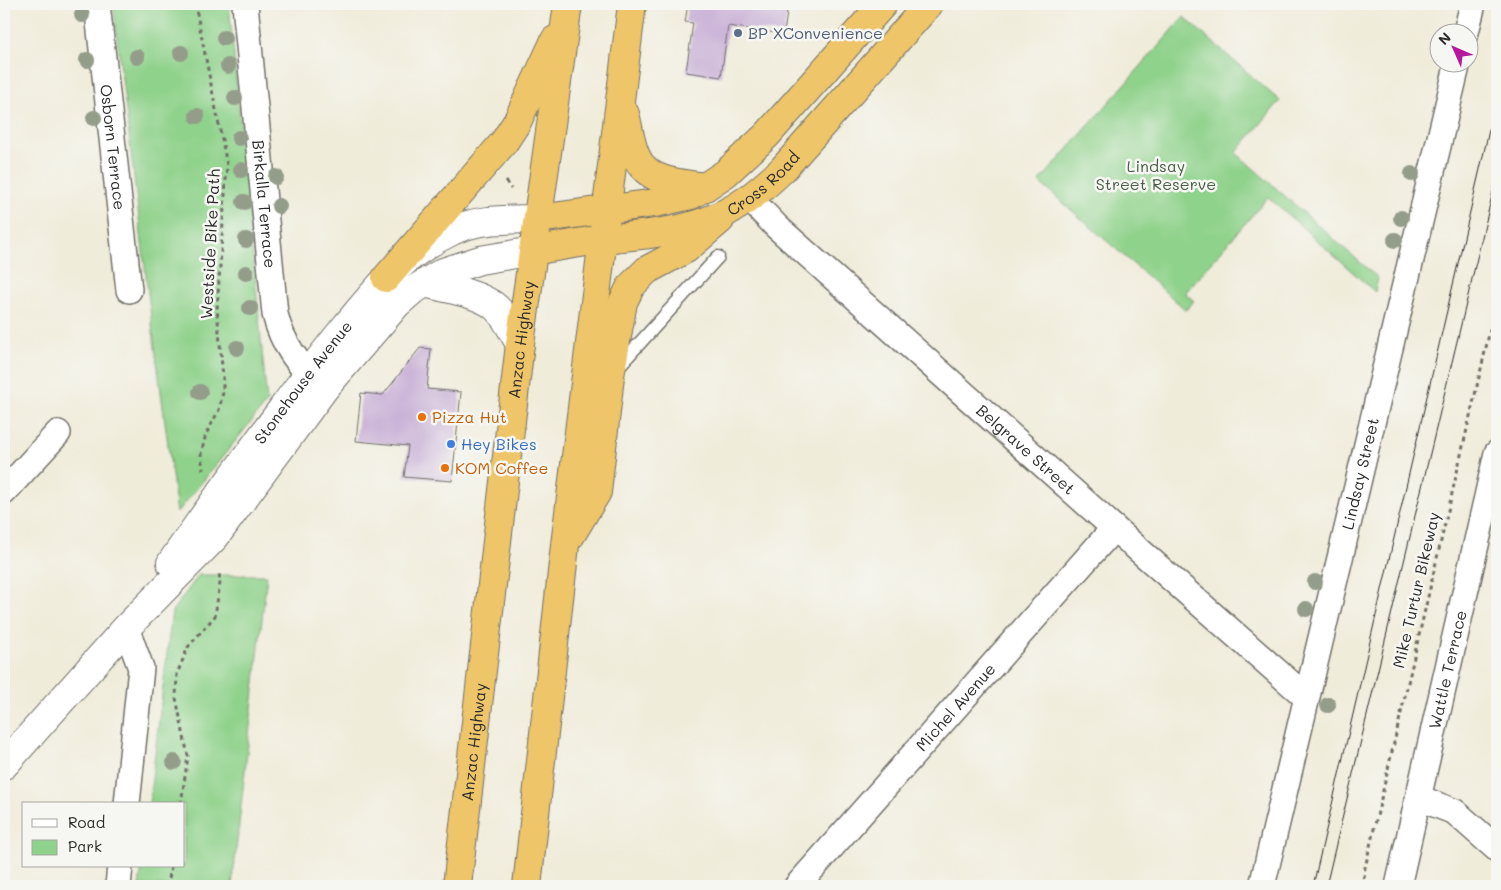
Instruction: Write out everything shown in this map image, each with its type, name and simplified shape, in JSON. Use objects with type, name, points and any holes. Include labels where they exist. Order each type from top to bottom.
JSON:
[{"type":"highway","points":[[527,886],[565,545],[632,4]]},
{"type":"highway","name":"Cross Road","points":[[538,219],[607,210],[682,197],[691,195],[705,187],[726,173],[767,135],[883,4]]},
{"type":"highway","name":"Cross Road","points":[[533,251],[603,239],[648,235],[706,221],[742,203],[776,175],[806,145],[929,4]]},
{"type":"highway","points":[[386,278],[504,142],[517,122],[567,10]]},
{"type":"highway","name":"Anzac Highway","points":[[458,886],[520,344],[567,10]]},
{"type":"highway","points":[[621,97],[636,157],[645,170],[661,179],[705,187]]},
{"type":"highway","points":[[565,545],[596,492],[610,376],[622,302],[631,286],[647,270],[686,249],[742,203]]},
{"type":"street","name":"Osborn Terrace","points":[[97,4],[129,290]]},
{"type":"street","name":"Birkalla Terrace","points":[[245,4],[275,314],[283,340],[290,352],[316,381]]},
{"type":"street","points":[[1468,22],[1473,4]]},
{"type":"street","name":"Lindsay Street","points":[[1262,886],[1456,72]]},
{"type":"street","name":"Belgrave Street","points":[[742,203],[777,227],[1306,697]]},
{"type":"street","name":"Stonehouse Avenue","points":[[4,765],[126,628],[215,537],[316,381],[386,278],[402,261],[464,226],[484,222],[538,219]]},
{"type":"street","name":"Stonehouse Avenue","points":[[316,381],[412,291],[443,272],[480,260],[533,251]]},
{"type":"street","points":[[425,283],[477,297],[494,306],[506,320],[520,344]]},
{"type":"street","points":[[4,492],[58,433]]},
{"type":"street","name":"Wattle Terrace","points":[[1398,886],[1497,453]]},
{"type":"street","name":"Michel Avenue","points":[[796,886],[1114,528]]},
{"type":"street","points":[[126,628],[141,668],[127,802]]},
{"type":"street","points":[[1419,798],[1455,812],[1497,848]]},
{"type":"street","points":[[118,886],[120,868]]},
{"type":"lane","points":[[610,376],[718,257]]},
{"type":"path","name":"Westside Bike Path","points":[[195,4],[227,164],[217,309],[224,378],[223,392],[218,410],[206,434],[201,454],[204,473]]},
{"type":"path","name":"Mike Turtur Bikeway","points":[[1365,886],[1364,872],[1497,300]]},
{"type":"path","points":[[181,802],[188,756],[176,698],[177,674],[188,647],[216,616],[220,583],[218,566]]},
{"type":"path","points":[[168,886],[171,868]]},
{"type":"green space","points":[[113,4],[229,4],[267,402],[177,513],[151,317]]},
{"type":"green space","name":"Lindsay Street Reserve","points":[[1184,17],[1280,101],[1236,153],[1378,278],[1375,292],[1268,197],[1185,293],[1194,301],[1186,310],[1039,182]]},
{"type":"green space","points":[[199,575],[267,575],[232,886],[139,886],[142,868],[185,868],[185,802],[149,802],[172,611]]},
{"type":"building","points":[[688,4],[788,4],[784,34],[728,26],[721,77],[686,72],[693,23],[685,22]]},
{"type":"building","points":[[420,348],[431,349],[427,389],[461,392],[452,481],[404,477],[408,446],[356,441],[361,393],[383,395]]},
{"type":"tram line","points":[[1313,886],[1497,96]]},
{"type":"tram line","points":[[1326,886],[1497,175]]},
{"type":"place","name":"BP XConvenience","points":[[738,33]]},
{"type":"place","name":"Pizza Hut","points":[[422,417]]},
{"type":"place","name":"Hey Bikes","points":[[451,444]]},
{"type":"place","name":"KOM Coffee","points":[[445,468]]}]
